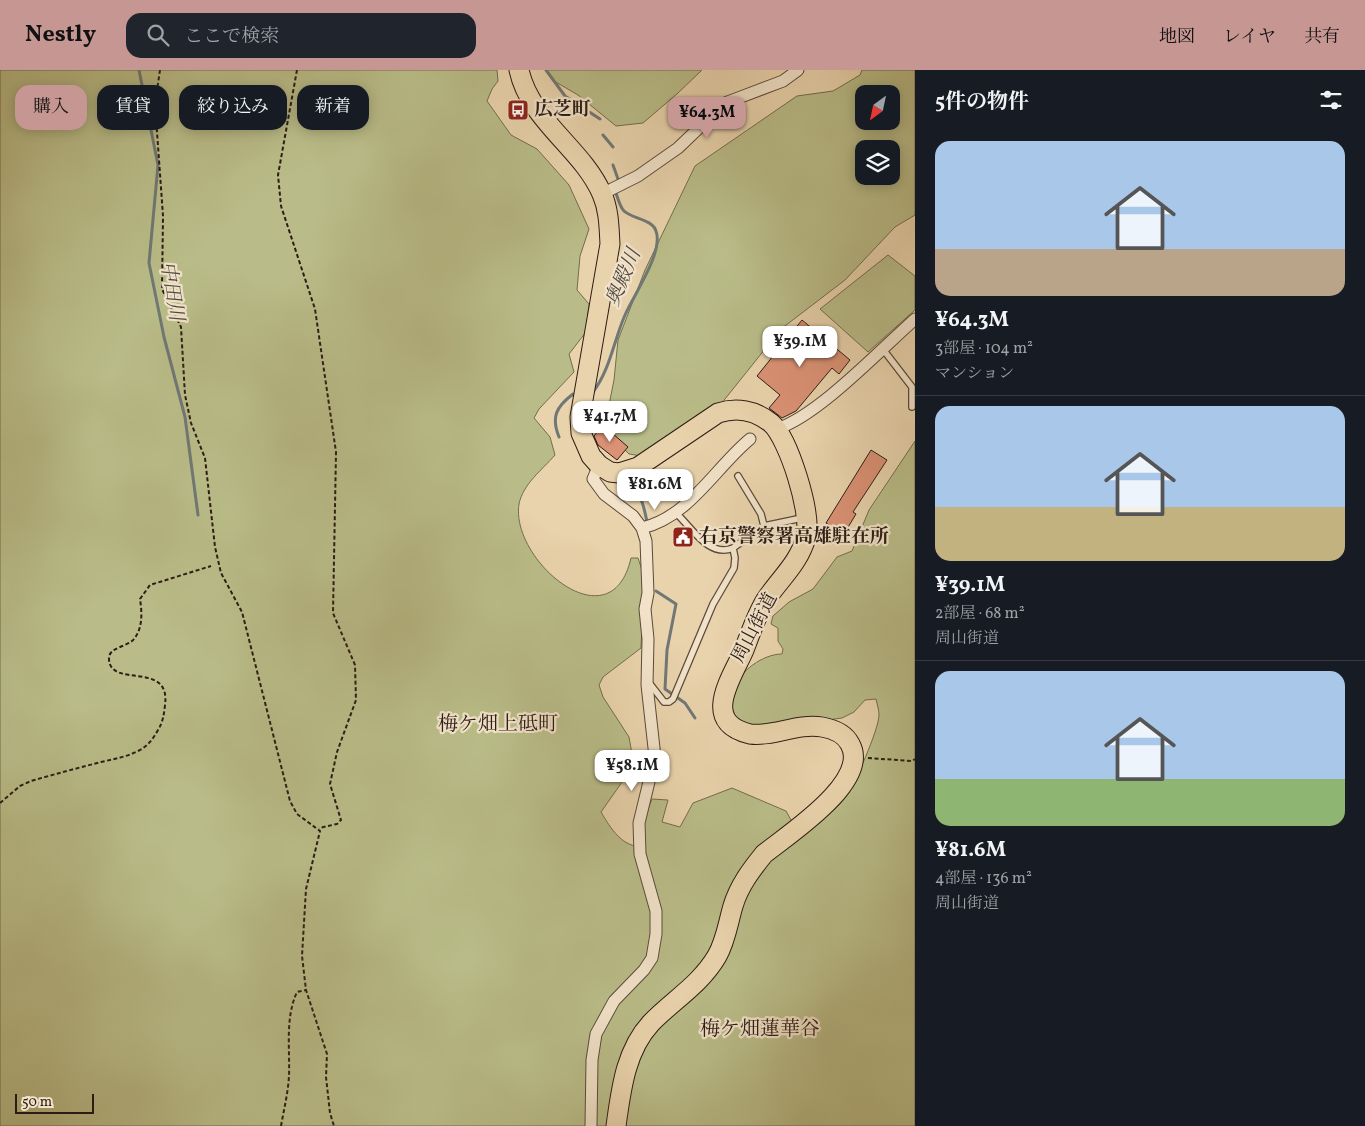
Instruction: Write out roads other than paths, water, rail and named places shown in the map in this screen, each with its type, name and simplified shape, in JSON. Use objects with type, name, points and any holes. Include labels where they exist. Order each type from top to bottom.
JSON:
[{"type":"highway","points":[[519,70],[524,85],[539,112],[590,173],[602,194],[608,216],[610,244],[580,417],[583,442],[600,465]]},
{"type":"highway","name":"周山街道","points":[[600,465],[610,472],[619,472],[638,467],[727,410],[749,411],[760,416],[776,429],[799,481],[808,529],[802,548],[761,609],[723,691],[723,708],[730,722],[742,732],[750,734],[808,727],[830,729],[846,738],[854,756],[851,771],[837,792],[764,854],[754,866],[738,892],[726,936],[709,969],[649,1025],[637,1042],[626,1068],[616,1126]]},
{"type":"street","points":[[602,194],[638,176],[678,148],[726,103],[783,80],[798,70]]},
{"type":"street","points":[[776,429],[794,423],[830,395],[915,319]]},
{"type":"street","points":[[642,528],[657,525],[676,513],[735,451],[750,439]]},
{"type":"street","points":[[591,1126],[592,1060],[596,1034],[614,1001],[644,970],[652,958],[655,946],[656,912],[640,854],[639,823],[655,757],[647,678],[648,639],[645,609],[648,593],[646,540],[642,528],[624,507],[597,487],[593,479],[600,465]]},
{"type":"lane","points":[[882,348],[912,388],[912,407]]},
{"type":"lane","points":[[738,476],[761,514],[764,526]]},
{"type":"lane","points":[[676,513],[707,546],[720,551],[733,548],[764,526],[807,517]]},
{"type":"lane","points":[[647,678],[661,700],[669,702],[674,696],[713,604],[734,568],[733,548]]},
{"type":"waterway","name":"中田川","points":[[139,70],[158,165],[149,263],[164,337],[185,417],[198,515]]},
{"type":"waterway","name":"奥殿川","points":[[546,70],[565,96],[600,119]]},
{"type":"waterway","name":"奥殿川","points":[[603,135],[613,147]]},
{"type":"waterway","name":"奥殿川","points":[[613,165],[618,179]]},
{"type":"waterway","name":"奥殿川","points":[[593,392],[608,365],[625,315],[652,262],[656,250],[657,240],[654,227],[624,211],[615,191]]},
{"type":"waterway","name":"奥殿川","points":[[559,437],[555,418],[559,408],[573,394]]},
{"type":"waterway","name":"奥殿川","points":[[625,480],[640,498],[647,522]]},
{"type":"waterway","name":"奥殿川","points":[[656,591],[676,604],[667,650],[665,689],[685,703],[695,718]]},
{"type":"place","name":"広芝町","points":[[518,110]]},
{"type":"place","name":"右京警察署高雄駐在所","points":[[683,537]]},
{"type":"district","name":"梅ケ畑上砥町","points":[[498,725]]},
{"type":"district","name":"梅ケ畑蓮華谷","points":[[760,1030]]}]
